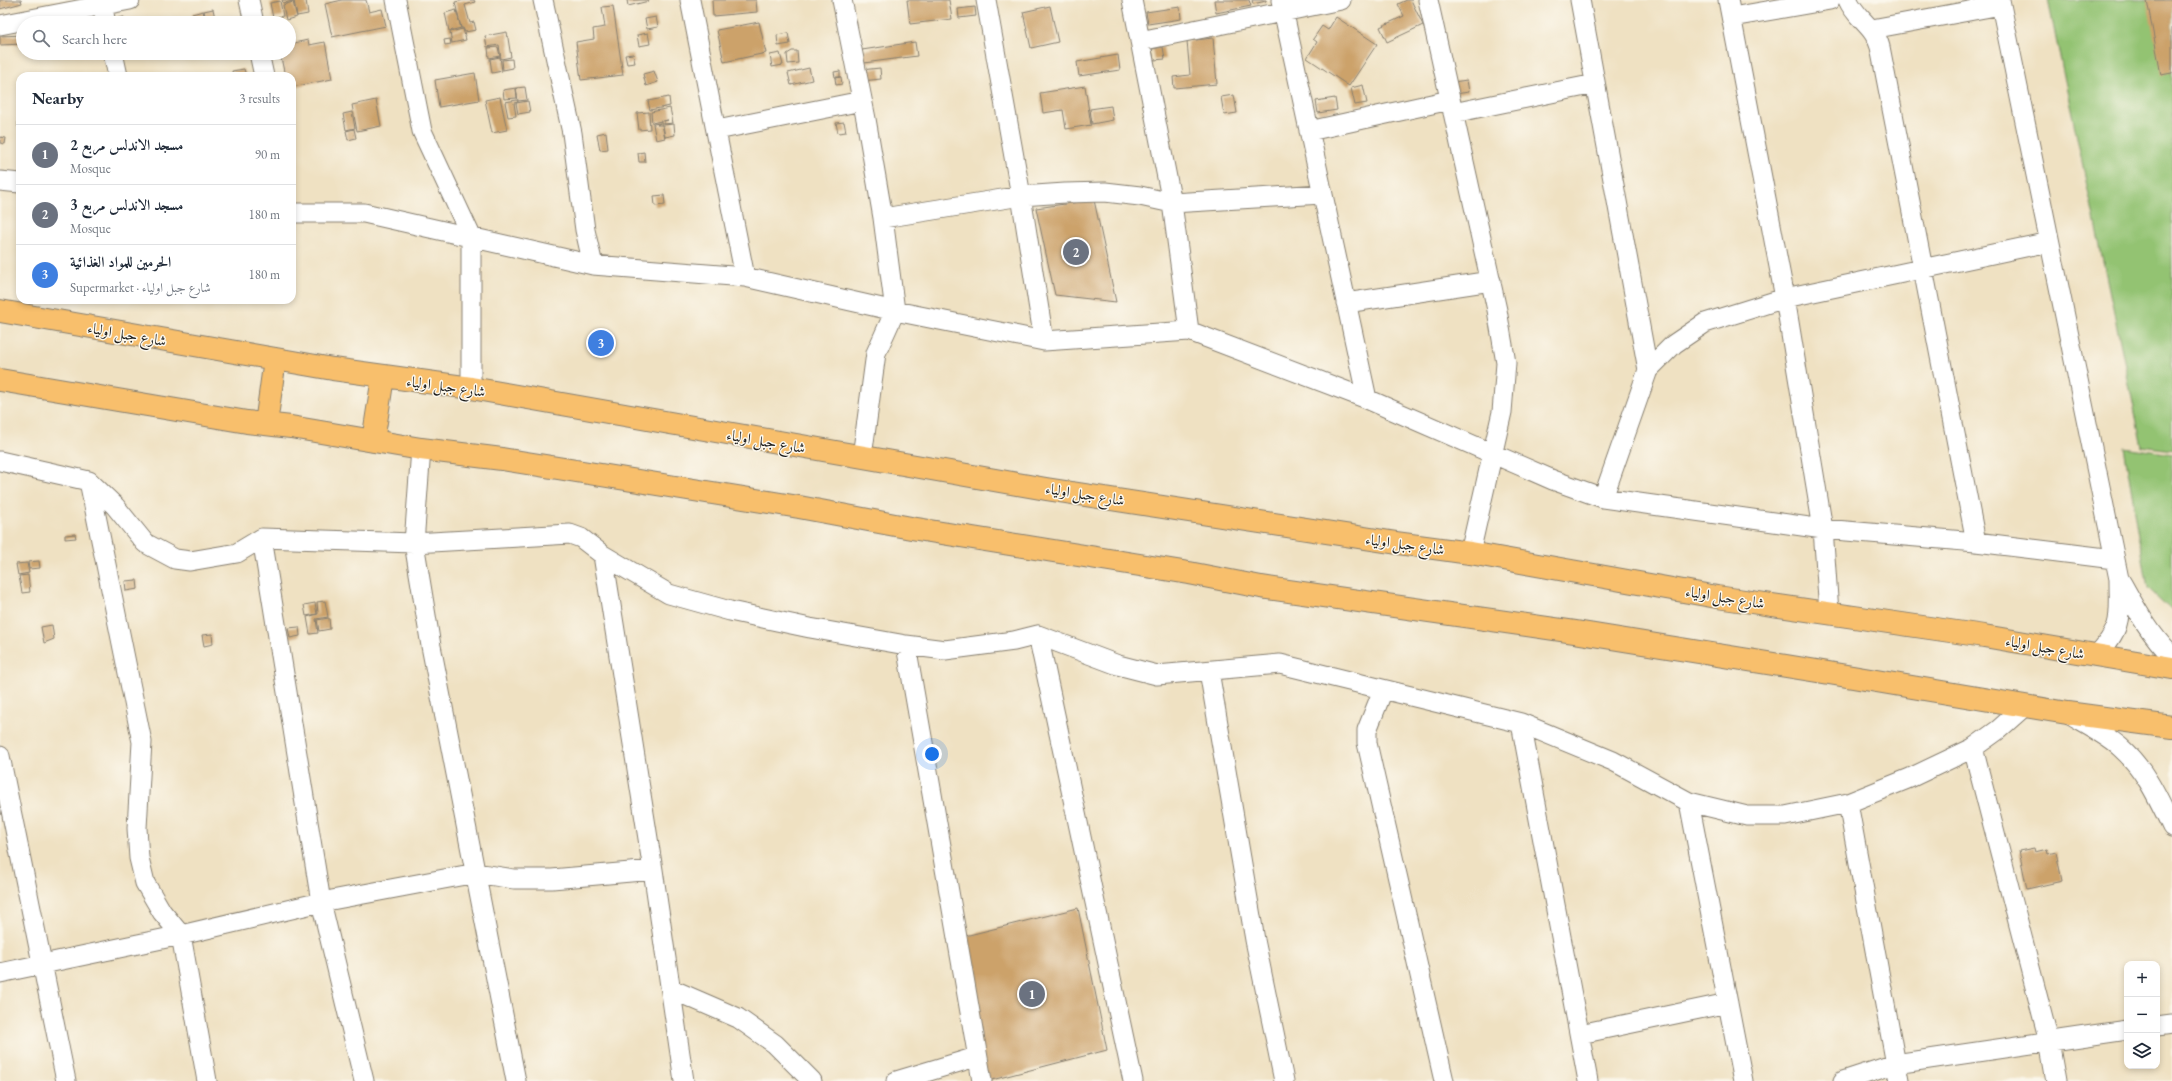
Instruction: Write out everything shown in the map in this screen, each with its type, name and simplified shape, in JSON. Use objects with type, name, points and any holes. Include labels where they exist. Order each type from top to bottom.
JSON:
[{"type":"highway","name":"شارع جبل اولياء","points":[[0,311],[383,377],[471,388],[1046,489],[1397,543],[1470,552],[1703,594],[1829,612],[2172,668]]},
{"type":"highway","points":[[266,424],[275,359]]},
{"type":"highway","points":[[373,442],[383,377]]},
{"type":"highway","points":[[0,380],[373,442],[502,459],[799,507],[911,528],[1261,587],[1627,640],[2067,713],[2172,727]]},
{"type":"street","points":[[58,16],[103,9],[130,0]]},
{"type":"street","points":[[249,0],[252,16]]},
{"type":"street","points":[[396,0],[422,131],[471,236],[471,388]]},
{"type":"street","points":[[543,0],[572,133],[585,230],[593,264]]},
{"type":"street","points":[[690,0],[745,277]]},
{"type":"street","points":[[842,0],[883,218],[895,311],[876,353],[862,457]]},
{"type":"street","points":[[986,0],[1021,196],[1044,340]]},
{"type":"street","points":[[1132,0],[1172,203],[1189,331]]},
{"type":"street","points":[[1140,41],[1282,6],[1341,0]]},
{"type":"street","points":[[1428,0],[1490,280],[1506,363],[1502,412],[1494,454],[1470,552]]},
{"type":"street","points":[[1580,0],[1648,370]]},
{"type":"street","points":[[1829,612],[1823,529],[1785,298],[1730,9],[1830,0]]},
{"type":"street","points":[[1848,0],[1857,16],[1872,29],[1878,37],[1976,542]]},
{"type":"street","points":[[1872,29],[2000,2],[2119,579],[2119,622],[2111,638],[2096,656]]},
{"type":"street","points":[[1282,6],[1367,399]]},
{"type":"street","points":[[0,25],[16,23]]},
{"type":"street","points":[[115,60],[117,72]]},
{"type":"street","points":[[261,60],[263,72]]},
{"type":"street","points":[[1309,131],[1452,106],[1595,84]]},
{"type":"street","points":[[717,130],[862,101]]},
{"type":"street","points":[[0,181],[16,183]]},
{"type":"street","points":[[883,218],[1021,196],[1105,192],[1140,196],[1172,203],[1322,194]]},
{"type":"street","points":[[296,213],[364,213],[593,264],[745,277],[895,311],[1044,340],[1189,331],[1367,399],[1553,480],[1603,498],[1823,529],[1976,542],[2114,559]]},
{"type":"street","points":[[1603,498],[1648,370],[1674,344],[1705,323],[1785,298],[2049,242]]},
{"type":"street","points":[[1346,303],[1490,280]]},
{"type":"street","points":[[422,449],[414,543],[431,646],[516,1081]]},
{"type":"street","points":[[0,461],[89,481],[115,506],[145,543],[175,559],[197,560],[237,553],[262,538],[414,543],[570,534],[581,538],[603,555],[669,594],[730,611],[906,645],[945,650],[1014,641],[1038,635],[1118,665],[1157,675],[1280,664],[1521,723],[1613,761],[1689,802],[1747,816],[1785,816],[1848,803],[1910,778],[1973,748],[1998,730],[2025,706]]},
{"type":"street","points":[[89,481],[142,742],[137,828],[139,858],[145,883],[162,912],[181,935],[207,1081]]},
{"type":"street","points":[[262,538],[321,902],[364,1081]]},
{"type":"street","points":[[603,555],[653,870],[684,1081]]},
{"type":"street","points":[[2119,579],[2161,646],[2172,656]]},
{"type":"street","points":[[1038,635],[1133,1081]]},
{"type":"street","points":[[906,645],[976,1057],[982,1081]]},
{"type":"street","points":[[1209,671],[1255,940],[1284,1081]]},
{"type":"street","points":[[1383,690],[1367,730],[1367,743],[1444,1081]]},
{"type":"street","points":[[2067,713],[2120,746],[2154,788],[2172,827]]},
{"type":"street","points":[[1521,723],[1588,1081]]},
{"type":"street","points":[[1973,748],[2049,1041],[2056,1081]]},
{"type":"street","points":[[0,756],[66,1081]]},
{"type":"street","points":[[1689,802],[1743,1081]]},
{"type":"street","points":[[1848,803],[1897,1072]]},
{"type":"street","points":[[0,973],[181,935],[321,902],[476,872],[514,879],[552,879],[653,870]]},
{"type":"street","points":[[671,989],[738,1018],[775,1044],[812,1081]]},
{"type":"street","points":[[1580,1034],[1728,1003]]},
{"type":"street","points":[[2160,1026],[2172,1024]]},
{"type":"street","points":[[1843,1081],[1897,1072],[2049,1041],[2124,1030]]},
{"type":"street","points":[[896,1081],[976,1057]]},
{"type":"green space","points":[[2048,0],[2172,0],[2172,450],[2142,446]]},
{"type":"green space","points":[[2124,447],[2172,454],[2172,611],[2148,588]]},
{"type":"building","points":[[0,0],[21,0],[22,3],[0,9]]},
{"type":"building","points":[[282,0],[294,0],[294,1],[283,3]]},
{"type":"building","points":[[306,0],[308,14],[297,16],[294,1]]},
{"type":"building","points":[[342,0],[366,0],[369,12],[382,9],[386,26],[332,37],[325,4]]},
{"type":"building","points":[[474,0],[475,2],[465,5],[470,23],[474,22],[476,30],[465,32],[463,28],[461,28],[455,2]]},
{"type":"building","points":[[627,0],[649,0],[649,1],[628,6]]},
{"type":"building","points":[[712,0],[756,0],[757,12],[713,16]]},
{"type":"building","points":[[907,0],[949,0],[952,19],[910,24]]},
{"type":"building","points":[[1214,0],[1249,0],[1251,6],[1216,13]]},
{"type":"building","points":[[1252,0],[1266,0],[1266,1],[1253,4]]},
{"type":"building","points":[[1411,0],[1423,25],[1387,42],[1380,27],[1404,16],[1398,4]]},
{"type":"building","points":[[2147,0],[2172,0],[2172,73],[2161,75]]},
{"type":"building","points":[[280,1],[283,16],[273,16],[270,3]]},
{"type":"building","points":[[293,2],[297,17],[285,16],[283,5]]},
{"type":"building","points":[[613,6],[623,75],[581,80],[576,42],[594,39],[593,29],[605,27],[602,7]]},
{"type":"building","points":[[1050,6],[1058,42],[1031,48],[1023,12]]},
{"type":"building","points":[[975,7],[976,16],[959,18],[958,9]]},
{"type":"building","points":[[1180,7],[1181,19],[1148,24],[1146,12]]},
{"type":"building","points":[[213,9],[214,16],[205,16],[204,11]]},
{"type":"building","points":[[456,10],[461,28],[449,31],[445,13]]},
{"type":"building","points":[[203,11],[204,16],[192,16],[192,14]]},
{"type":"building","points":[[656,17],[658,27],[647,29],[645,19]]},
{"type":"building","points":[[1336,17],[1377,44],[1349,86],[1307,58],[1317,42],[1313,39],[1322,26],[1328,30]]},
{"type":"building","points":[[759,22],[766,53],[724,62],[717,30]]},
{"type":"building","points":[[463,29],[466,40],[452,43],[450,32]]},
{"type":"building","points":[[507,32],[511,57],[501,59],[499,45],[487,47],[485,36]]},
{"type":"building","points":[[648,33],[650,44],[639,46],[637,35]]},
{"type":"building","points":[[788,33],[790,44],[778,46],[777,35]]},
{"type":"building","points":[[16,35],[16,44],[0,45],[0,36]]},
{"type":"building","points":[[1213,38],[1217,84],[1174,88],[1173,77],[1190,75],[1187,41]]},
{"type":"building","points":[[450,39],[451,44],[445,45],[444,40]]},
{"type":"building","points":[[308,40],[309,45],[325,42],[332,79],[296,86],[296,72],[284,72],[282,60],[296,60],[296,43]]},
{"type":"building","points":[[915,42],[917,56],[864,63],[862,50]]},
{"type":"building","points":[[498,47],[500,56],[489,58],[488,48]]},
{"type":"building","points":[[1163,47],[1165,59],[1154,60],[1152,49]]},
{"type":"building","points":[[792,51],[797,51],[798,63],[788,64],[787,54]]},
{"type":"building","points":[[780,53],[783,65],[772,67],[770,55]]},
{"type":"building","points":[[633,54],[635,63],[627,64],[625,55]]},
{"type":"building","points":[[1118,55],[1120,70],[1079,76],[1077,62]]},
{"type":"building","points":[[500,57],[502,71],[492,73],[490,59]]},
{"type":"building","points":[[512,59],[513,68],[503,70],[502,60]]},
{"type":"building","points":[[809,68],[812,80],[791,85],[788,73]]},
{"type":"building","points":[[880,68],[881,79],[862,81],[861,70]]},
{"type":"building","points":[[244,69],[245,72],[232,72]]},
{"type":"building","points":[[654,71],[658,82],[646,86],[643,74]]},
{"type":"building","points":[[840,71],[840,77],[835,77],[834,72]]},
{"type":"building","points":[[475,73],[479,100],[439,107],[435,80]]},
{"type":"building","points":[[841,77],[842,84],[836,85],[835,78]]},
{"type":"building","points":[[1467,80],[1469,92],[1455,94],[1453,82]]},
{"type":"building","points":[[1363,85],[1367,103],[1355,105],[1351,88]]},
{"type":"building","points":[[1085,86],[1091,125],[1066,129],[1063,110],[1043,113],[1040,93]]},
{"type":"building","points":[[525,87],[527,100],[518,101],[516,88]]},
{"type":"building","points":[[516,88],[517,98],[504,99],[503,90]]},
{"type":"building","points":[[1234,95],[1237,113],[1224,115],[1221,97]]},
{"type":"building","points":[[500,97],[507,130],[492,133],[485,100]]},
{"type":"building","points":[[669,97],[670,106],[650,110],[648,101]]},
{"type":"building","points":[[1335,98],[1337,110],[1318,113],[1316,101]]},
{"type":"building","points":[[376,100],[381,126],[357,131],[352,105]]},
{"type":"building","points":[[517,100],[518,102],[514,103],[516,116],[508,117],[505,102]]},
{"type":"building","points":[[528,101],[530,112],[518,114],[516,103]]},
{"type":"building","points":[[1111,106],[1113,120],[1092,124],[1090,109]]},
{"type":"building","points":[[670,108],[673,123],[664,124],[661,124],[661,121],[652,123],[651,112]]},
{"type":"building","points":[[352,112],[355,128],[346,130],[343,114]]},
{"type":"building","points":[[649,112],[650,129],[639,130],[637,113]]},
{"type":"building","points":[[844,122],[846,132],[838,133],[836,123]]},
{"type":"building","points":[[660,123],[657,125],[662,125],[665,138],[656,140],[653,124]]},
{"type":"building","points":[[674,124],[675,135],[665,137],[663,125]]},
{"type":"building","points":[[354,129],[356,138],[348,140],[346,131]]},
{"type":"building","points":[[606,132],[608,149],[600,150],[597,134]]},
{"type":"building","points":[[0,137],[6,138],[5,144],[0,143]]},
{"type":"building","points":[[644,152],[645,162],[639,162],[638,153]]},
{"type":"building","points":[[664,195],[665,205],[655,206],[654,196]]},
{"type":"building","points":[[1094,200],[1116,302],[1055,295],[1036,208]]},
{"type":"building","points":[[75,534],[76,538],[65,539],[65,535]]},
{"type":"building","points":[[39,561],[40,568],[29,569],[28,562]]},
{"type":"building","points":[[27,563],[29,573],[18,575],[16,564]]},
{"type":"building","points":[[28,575],[30,592],[22,593],[19,576]]},
{"type":"building","points":[[137,580],[138,589],[126,591],[125,581]]},
{"type":"building","points":[[325,601],[328,617],[316,619],[318,633],[310,634],[307,617],[318,614],[317,602]]},
{"type":"building","points":[[315,603],[317,614],[306,616],[304,605]]},
{"type":"building","points":[[329,618],[330,629],[319,631],[317,620]]},
{"type":"building","points":[[52,625],[54,639],[44,643],[41,627]]},
{"type":"building","points":[[299,627],[300,636],[290,638],[288,628]]},
{"type":"building","points":[[212,634],[213,644],[204,646],[202,635]]},
{"type":"building","points":[[2034,848],[2035,852],[2047,849],[2048,854],[2056,852],[2062,881],[2027,889],[2019,851]]},
{"type":"building","points":[[1078,908],[1107,1050],[988,1081],[957,938]]},
{"type":"place","name":"مسجد الاندلس مربع 3","points":[[1076,252]]},
{"type":"place","name":"الحرمين للمواد الغذائية","points":[[601,343]]},
{"type":"place","name":"مسجد الاندلس مربع 2","points":[[1032,994]]}]
